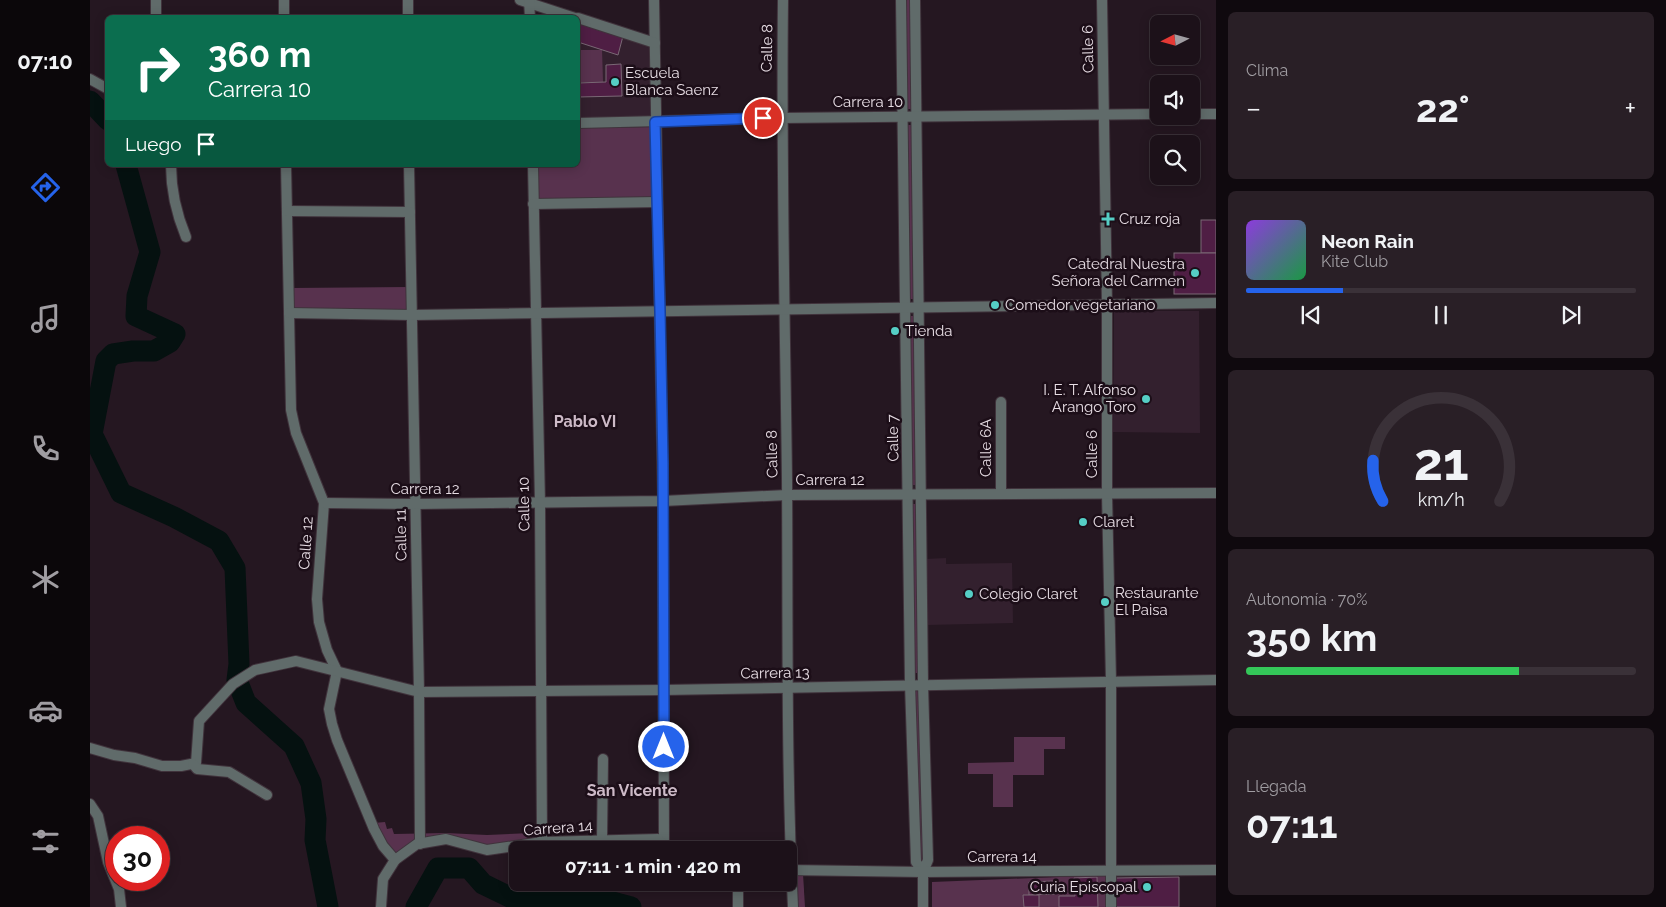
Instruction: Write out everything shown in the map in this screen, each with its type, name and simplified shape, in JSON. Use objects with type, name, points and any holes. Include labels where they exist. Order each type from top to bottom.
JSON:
[{"type":"street","points":[[156,0],[156,15]]},
{"type":"street","points":[[284,0],[284,15]]},
{"type":"street","points":[[408,0],[408,15]]},
{"type":"street","points":[[654,0],[663,501],[663,690],[666,841]]},
{"type":"street","name":"Calle 8","points":[[782,0],[781,118],[785,310],[789,841]]},
{"type":"street","name":"Calle 7","points":[[902,0],[910,684],[916,862],[923,872]]},
{"type":"street","name":"Calle 7","points":[[915,0],[923,684],[928,860],[923,872],[923,907]]},
{"type":"street","name":"Calle 6","points":[[1102,0],[1107,305],[1107,494],[1111,681],[1111,907]]},
{"type":"street","points":[[526,1],[529,15]]},
{"type":"street","points":[[526,1],[567,15]]},
{"type":"street","points":[[580,19],[655,43]]},
{"type":"street","points":[[90,79],[105,87]]},
{"type":"street","name":"Carrera 10","points":[[580,123],[781,118],[916,118],[1104,113],[1150,114]]},
{"type":"street","points":[[1200,114],[1216,114]]},
{"type":"street","points":[[170,167],[173,198],[178,218],[186,237]]},
{"type":"street","name":"Calle 12","points":[[286,167],[291,410],[296,434],[324,503],[317,599],[319,622],[336,671]]},
{"type":"street","name":"Calle 11","points":[[409,167],[419,692],[418,844]]},
{"type":"street","name":"Calle 10","points":[[533,167],[540,503],[542,841]]},
{"type":"street","points":[[533,204],[657,202]]},
{"type":"street","points":[[287,211],[410,212]]},
{"type":"street","points":[[289,313],[413,315],[1216,303]]},
{"type":"street","name":"Calle 6A","points":[[1000,402],[1001,494]]},
{"type":"street","name":"Carrera 12","points":[[324,503],[415,504],[663,501],[787,495],[921,496],[1216,493]]},
{"type":"street","name":"Carrera 13","points":[[193,764],[196,763],[200,722],[237,681],[255,670],[296,661],[419,692],[663,690],[910,684],[1216,680]]},
{"type":"street","points":[[336,671],[329,709],[337,740],[374,829],[383,846],[395,860]]},
{"type":"street","points":[[90,748],[114,756],[135,758],[162,766],[193,764],[197,769],[230,772],[267,795]]},
{"type":"street","points":[[602,840],[603,760]]},
{"type":"street","points":[[90,804],[98,816],[108,862],[119,889],[121,907]]},
{"type":"street","name":"Carrera 14","points":[[572,841],[658,839],[660,841]]},
{"type":"street","name":"Carrera 14","points":[[418,844],[446,840],[487,850],[509,847]]},
{"type":"street","points":[[381,907],[383,879],[395,860],[418,844]]},
{"type":"street","name":"Carrera 14","points":[[797,870],[923,872],[1216,870]]},
{"type":"street","points":[[738,891],[738,907]]},
{"type":"street","name":"Calle 8","points":[[791,891],[793,907]]},
{"type":"shaded area","points":[[905,0],[912,0],[913,109],[908,109]]},
{"type":"shaded area","name":"Escuela Blanca Saenz","points":[[580,23],[652,45],[652,118],[580,119]]},
{"type":"shaded area","points":[[580,50],[602,50],[603,82],[580,82]]},
{"type":"shaded area","points":[[907,125],[913,125],[915,299],[910,299]]},
{"type":"shaded area","points":[[651,127],[653,199],[536,201],[535,167],[580,167],[580,128]]},
{"type":"shaded area","points":[[408,287],[409,310],[292,310],[291,288]]},
{"type":"shaded area","points":[[1114,311],[1199,311],[1200,433],[1113,432]]},
{"type":"shaded area","points":[[909,316],[914,316],[918,485],[913,485]]},
{"type":"shaded area","points":[[912,504],[918,504],[919,673],[913,673]]},
{"type":"shaded area","name":"Colegio Claret","points":[[946,558],[946,564],[1012,563],[1013,623],[927,625],[925,559]]},
{"type":"shaded area","points":[[920,689],[924,861],[919,861],[914,690]]},
{"type":"shaded area","points":[[1014,737],[1065,737],[1065,749],[1044,749],[1044,775],[1013,775],[1013,807],[993,807],[993,774],[968,774],[968,763],[1014,762]]},
{"type":"shaded area","points":[[385,822],[387,829],[392,828],[394,834],[446,833],[487,835],[531,833],[531,841],[509,841],[509,844],[486,847],[446,838],[415,843],[395,853],[390,849],[374,823]]},
{"type":"shaded area","points":[[797,873],[803,874],[805,907],[795,907],[794,891],[797,891]]},
{"type":"shaded area","points":[[1108,875],[1107,907],[932,907],[932,882]]},
{"type":"building","points":[[580,23],[623,36],[618,55],[580,43]]},
{"type":"building","points":[[621,64],[622,96],[580,97],[580,83],[606,82],[606,65]]},
{"type":"building","points":[[1201,220],[1216,220],[1216,253],[1201,253]]},
{"type":"building","name":"Catedral Nuestra Señora del Carmen","points":[[1174,253],[1216,253],[1216,294],[1174,294]]},
{"type":"building","points":[[1097,877],[1098,907],[1059,907],[1059,896],[1075,896],[1074,878]]},
{"type":"building","name":"Curia Episcopal","points":[[1179,877],[1179,907],[1115,907],[1114,878]]},
{"type":"building","points":[[1055,881],[1055,894],[1029,895],[1029,882]]},
{"type":"building","points":[[1023,895],[1039,895],[1039,907],[1024,907]]},
{"type":"waterway","points":[[90,101],[105,117]]},
{"type":"waterway","points":[[127,167],[150,252],[137,296],[136,316],[175,334],[170,342],[154,351],[133,351],[113,354],[106,361],[92,434],[121,493],[174,517],[219,541],[235,568],[239,664],[237,680],[246,703],[294,746],[311,783],[316,819],[315,840],[328,907]]},
{"type":"waterway","points":[[416,907],[438,868],[469,868],[483,884],[520,902],[597,898],[631,907]]},
{"type":"place","name":"Escuela Blanca Saenz","points":[[615,82]]},
{"type":"place","name":"Cruz roja","points":[[1108,219]]},
{"type":"place","name":"Catedral Nuestra Señora del Carmen","points":[[1195,273]]},
{"type":"place","name":"Comedor vegetariano","points":[[995,305]]},
{"type":"place","name":"Tienda","points":[[895,331]]},
{"type":"place","name":"I. E. T. Alfonso Arango Toro","points":[[1146,399]]},
{"type":"place","name":"Claret","points":[[1083,522]]},
{"type":"place","name":"Colegio Claret","points":[[969,594]]},
{"type":"place","name":"Restaurante El Paisa","points":[[1105,602]]},
{"type":"place","name":"Curia Episcopal","points":[[1147,887]]},
{"type":"district","name":"Pablo VI","points":[[585,421]]},
{"type":"district","name":"San Vicente","points":[[632,790]]},
{"type":"route","points":[[664,747],[663,463],[655,122],[763,118]]}]
